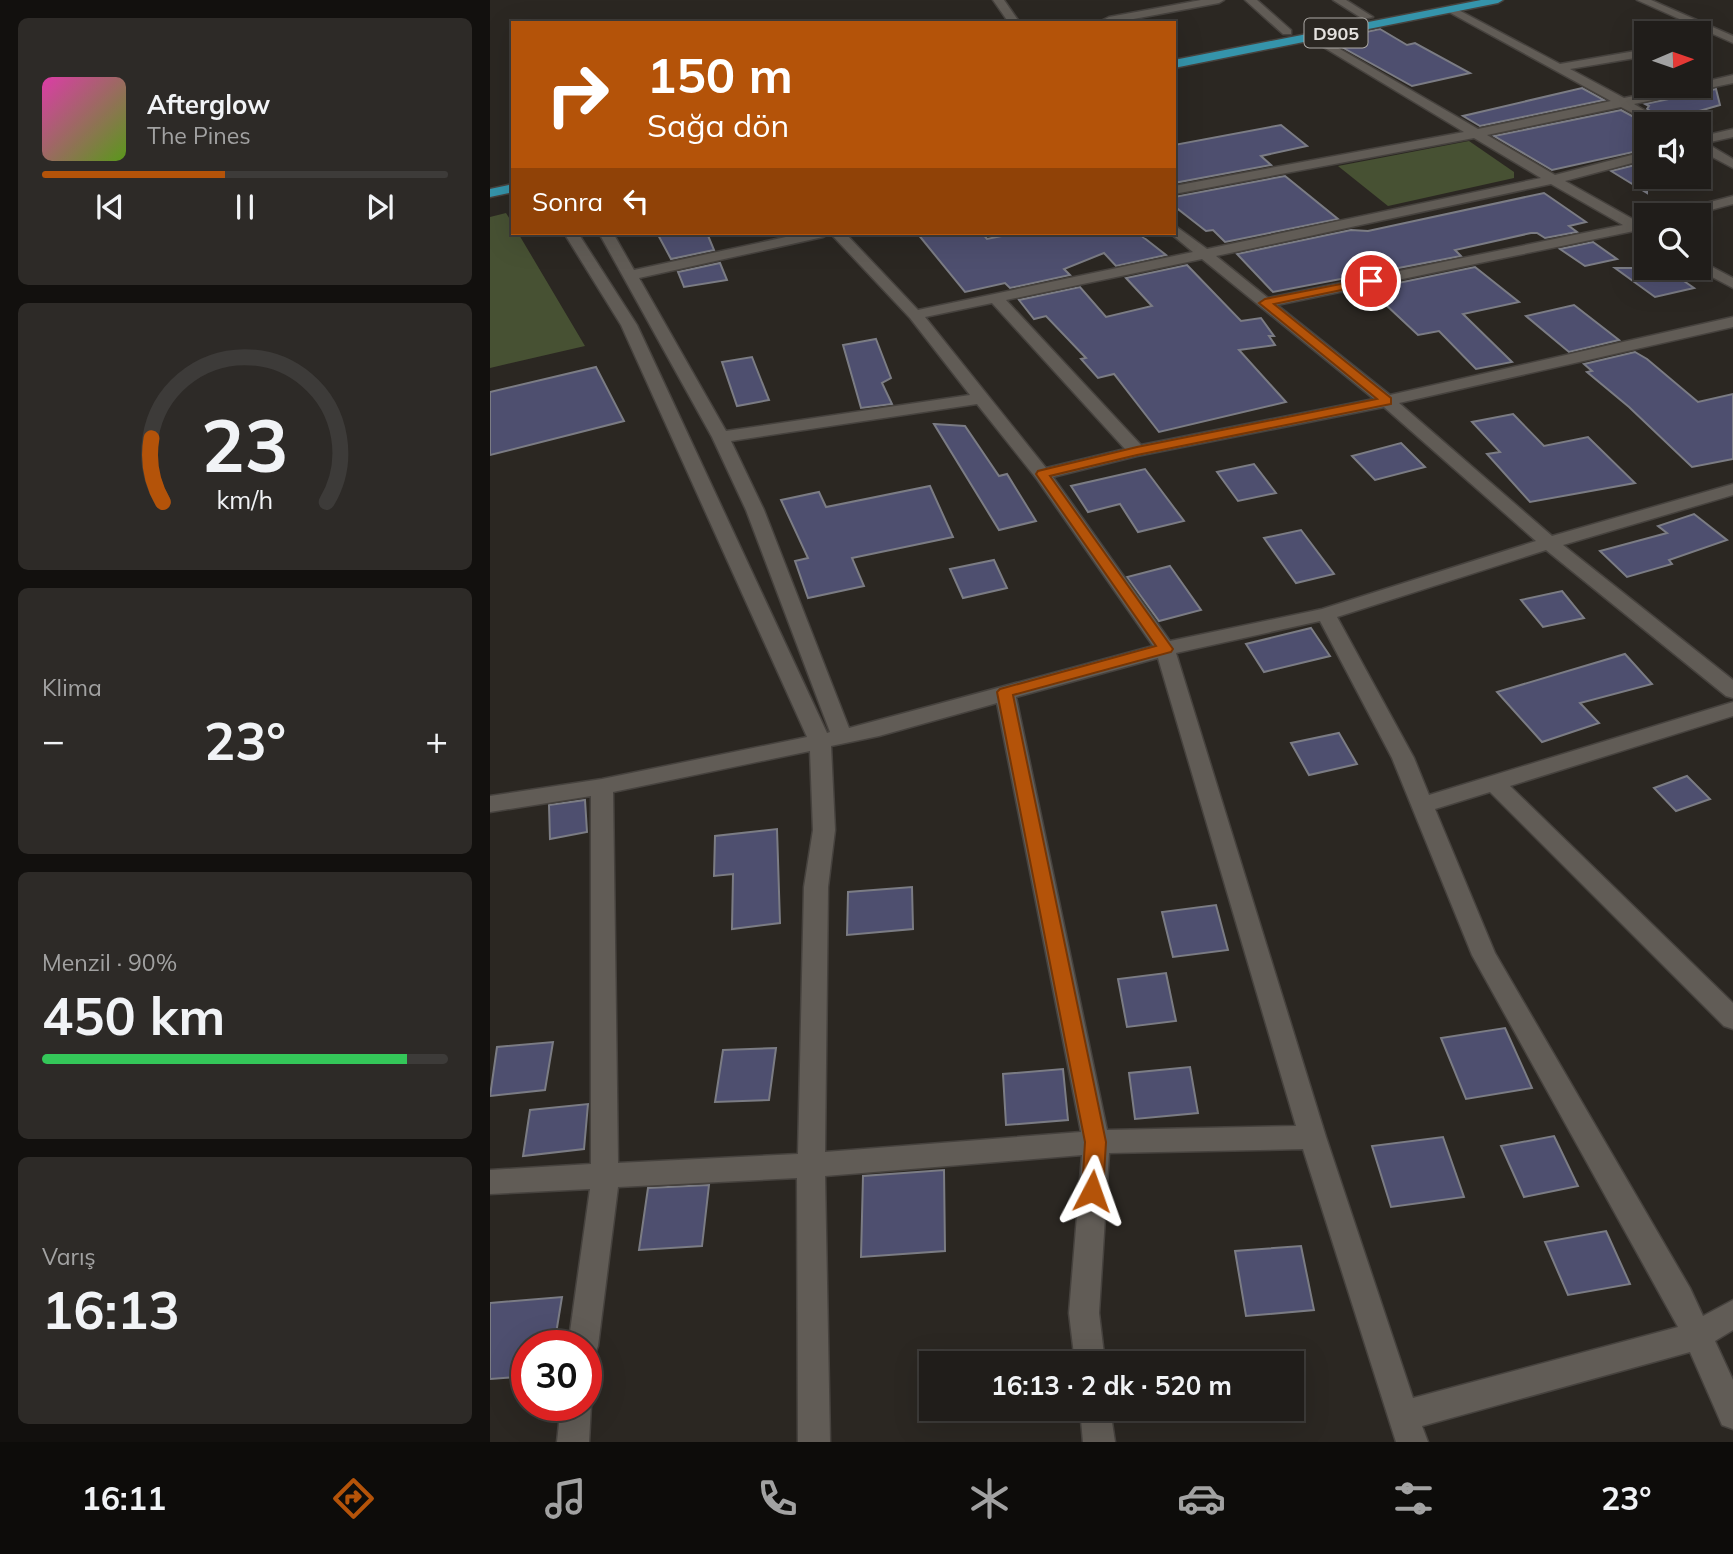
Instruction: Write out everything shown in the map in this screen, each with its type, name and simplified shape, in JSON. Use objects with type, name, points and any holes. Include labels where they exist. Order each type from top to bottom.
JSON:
[{"type":"main road","name":"D905","points":[[1176,55],[1447,3],[1499,0]]},
{"type":"main road","name":"D905","points":[[1176,64],[1314,37],[1447,3]]},
{"type":"main road","points":[[490,193],[511,188]]},
{"type":"main road","points":[[490,203],[511,199]]},
{"type":"street","points":[[998,0],[1014,21]]},
{"type":"street","points":[[1109,20],[1219,0]]},
{"type":"street","points":[[1250,0],[1287,32]]},
{"type":"street","points":[[1338,0],[1367,17]]},
{"type":"street","points":[[1642,0],[1731,37]]},
{"type":"street","points":[[1447,3],[1556,68],[1640,112]]},
{"type":"street","points":[[1314,37],[1553,180],[1634,223]]},
{"type":"street","points":[[1712,40],[1731,37]]},
{"type":"street","points":[[1556,68],[1634,54]]},
{"type":"street","points":[[1176,190],[1474,134],[1733,79]]},
{"type":"street","points":[[1711,139],[1733,133]]},
{"type":"street","points":[[1711,150],[1733,164]]},
{"type":"street","points":[[915,315],[1553,180],[1634,158]]},
{"type":"street","points":[[1711,206],[1733,200]]},
{"type":"street","points":[[1265,303],[1634,230]]},
{"type":"street","points":[[1176,231],[1387,401],[1549,544],[1733,691]]},
{"type":"street","points":[[572,235],[629,325],[805,705],[831,740]]},
{"type":"street","points":[[607,235],[721,437],[755,510],[831,740],[824,830],[816,887],[811,1165],[814,1442]]},
{"type":"street","points":[[629,275],[814,235]]},
{"type":"street","points":[[839,235],[915,315],[1042,474],[1165,649],[1313,1137],[1408,1429],[1697,1336],[1733,1314]]},
{"type":"street","points":[[1711,271],[1733,284]]},
{"type":"street","points":[[996,298],[1137,451]]},
{"type":"street","points":[[1042,474],[1137,451],[1387,401],[1733,322]]},
{"type":"street","points":[[721,437],[982,398]]},
{"type":"street","points":[[490,804],[602,787],[831,740],[1165,649],[1326,614],[1733,489]]},
{"type":"street","points":[[1326,614],[1403,758],[1484,955],[1680,1298],[1733,1414]]},
{"type":"street","points":[[1005,692],[1096,1142],[1084,1313],[1089,1351]]},
{"type":"street","points":[[1422,805],[1733,709]]},
{"type":"street","points":[[1494,783],[1733,1019]]},
{"type":"street","points":[[585,1330],[605,1178],[602,787]]},
{"type":"street","points":[[490,1182],[811,1165],[1096,1142],[1313,1137]]},
{"type":"street","points":[[573,1442],[575,1421]]},
{"type":"street","points":[[1097,1421],[1099,1442]]},
{"type":"green space","points":[[1469,141],[1514,172],[1514,178],[1388,206],[1338,166]]},
{"type":"green space","points":[[506,213],[511,221],[511,235],[519,235],[585,346],[490,368],[490,217]]},
{"type":"building","points":[[1380,29],[1407,45],[1415,43],[1470,73],[1412,86],[1329,40]]},
{"type":"building","points":[[1582,88],[1604,100],[1480,126],[1463,116]]},
{"type":"building","points":[[1716,89],[1720,105],[1696,112],[1652,112],[1645,104],[1673,98],[1712,98],[1712,90]]},
{"type":"building","points":[[1621,110],[1634,117],[1634,152],[1552,170],[1494,136]]},
{"type":"building","points":[[1281,125],[1307,146],[1261,156],[1271,165],[1176,183],[1176,145]]},
{"type":"building","points":[[1634,165],[1634,185],[1611,171]]},
{"type":"building","points":[[1285,176],[1338,219],[1225,242],[1213,230],[1206,231],[1176,208],[1176,197]]},
{"type":"building","points":[[1544,193],[1586,222],[1569,226],[1577,232],[1545,238],[1531,233],[1455,250],[1461,256],[1273,292],[1237,254],[1351,230],[1368,231]]},
{"type":"building","points":[[658,235],[708,235],[714,250],[671,259]]},
{"type":"building","points":[[919,235],[984,235],[987,239],[1007,235],[1147,235],[1143,237],[1166,255],[1116,266],[1104,253],[1064,269],[1070,275],[1010,288],[1005,283],[965,292]]},
{"type":"building","points":[[1593,242],[1617,259],[1585,266],[1560,249]]},
{"type":"building","points":[[720,263],[727,280],[684,287],[678,272]]},
{"type":"building","points":[[1187,265],[1241,321],[1261,318],[1274,336],[1269,336],[1275,345],[1239,350],[1286,402],[1159,432],[1114,374],[1098,378],[1081,359],[1086,358],[1046,316],[1034,319],[1019,300],[1080,287],[1106,317],[1152,306],[1126,278]]},
{"type":"building","points":[[1475,267],[1519,302],[1463,314],[1512,362],[1476,369],[1439,331],[1418,335],[1369,289]]},
{"type":"building","points":[[1615,268],[1634,268],[1634,280],[1682,280],[1694,288],[1655,297]]},
{"type":"building","points":[[1574,305],[1619,340],[1569,352],[1526,316]]},
{"type":"building","points":[[876,339],[891,378],[882,383],[892,404],[861,408],[843,345]]},
{"type":"building","points":[[1635,352],[1698,402],[1733,394],[1733,459],[1692,467],[1629,407],[1587,372],[1592,371],[1584,364]]},
{"type":"building","points":[[752,357],[769,400],[737,406],[722,362]]},
{"type":"building","points":[[596,367],[624,421],[490,455],[490,392]]},
{"type":"building","points":[[1513,414],[1544,446],[1588,437],[1635,483],[1530,502],[1487,454],[1500,452],[1472,422]]},
{"type":"building","points":[[934,424],[965,426],[999,476],[1007,474],[1036,521],[999,530]]},
{"type":"building","points":[[1401,443],[1425,467],[1375,480],[1352,456]]},
{"type":"building","points":[[1254,464],[1276,493],[1238,501],[1217,472]]},
{"type":"building","points":[[1145,469],[1184,521],[1138,532],[1120,504],[1088,512],[1071,486]]},
{"type":"building","points":[[930,486],[953,537],[852,558],[864,586],[808,598],[795,561],[808,558],[781,500],[819,492],[826,507]]},
{"type":"building","points":[[1694,514],[1727,540],[1669,560],[1672,564],[1627,577],[1600,551],[1667,533],[1658,526]]},
{"type":"building","points":[[1301,530],[1334,574],[1296,583],[1264,538]]},
{"type":"building","points":[[994,560],[1007,588],[963,598],[950,569]]},
{"type":"building","points":[[1170,566],[1201,610],[1159,621],[1127,577]]},
{"type":"building","points":[[1562,591],[1584,618],[1543,627],[1521,600]]},
{"type":"building","points":[[1311,628],[1330,656],[1264,672],[1246,644]]},
{"type":"building","points":[[1625,654],[1652,684],[1580,703],[1599,723],[1542,742],[1497,692]]},
{"type":"building","points":[[1339,733],[1357,764],[1309,775],[1291,743]]},
{"type":"building","points":[[1687,776],[1710,799],[1676,811],[1654,788]]},
{"type":"building","points":[[585,800],[587,832],[550,839],[549,805]]},
{"type":"building","points":[[777,829],[780,923],[732,929],[733,874],[714,876],[715,836]]},
{"type":"building","points":[[912,887],[913,929],[847,935],[848,892]]},
{"type":"building","points":[[1216,905],[1228,950],[1173,957],[1162,912]]},
{"type":"building","points":[[1166,973],[1176,1021],[1127,1027],[1118,979]]},
{"type":"building","points":[[1505,1028],[1532,1088],[1466,1099],[1441,1038]]},
{"type":"building","points":[[553,1042],[545,1090],[490,1096],[497,1047]]},
{"type":"building","points":[[776,1048],[769,1100],[715,1102],[723,1050]]},
{"type":"building","points":[[1190,1067],[1198,1113],[1135,1119],[1129,1073]]},
{"type":"building","points":[[1063,1069],[1068,1120],[1006,1125],[1003,1074]]},
{"type":"building","points":[[588,1104],[584,1149],[523,1156],[530,1110]]},
{"type":"building","points":[[1554,1136],[1578,1186],[1524,1197],[1501,1146]]},
{"type":"building","points":[[1443,1137],[1464,1197],[1391,1207],[1372,1146]]},
{"type":"building","points":[[944,1170],[945,1251],[861,1257],[863,1176]]},
{"type":"building","points":[[709,1185],[702,1246],[639,1250],[648,1188]]},
{"type":"building","points":[[1606,1231],[1630,1284],[1568,1295],[1545,1242]]},
{"type":"building","points":[[1301,1246],[1314,1310],[1246,1316],[1235,1251]]},
{"type":"building","points":[[562,1297],[557,1330],[511,1330],[511,1377],[490,1379],[490,1303]]},
{"type":"route","points":[[1092,1191],[1096,1142],[1005,692],[1165,649],[1042,474],[1137,451],[1387,401],[1265,303],[1371,281]]}]
